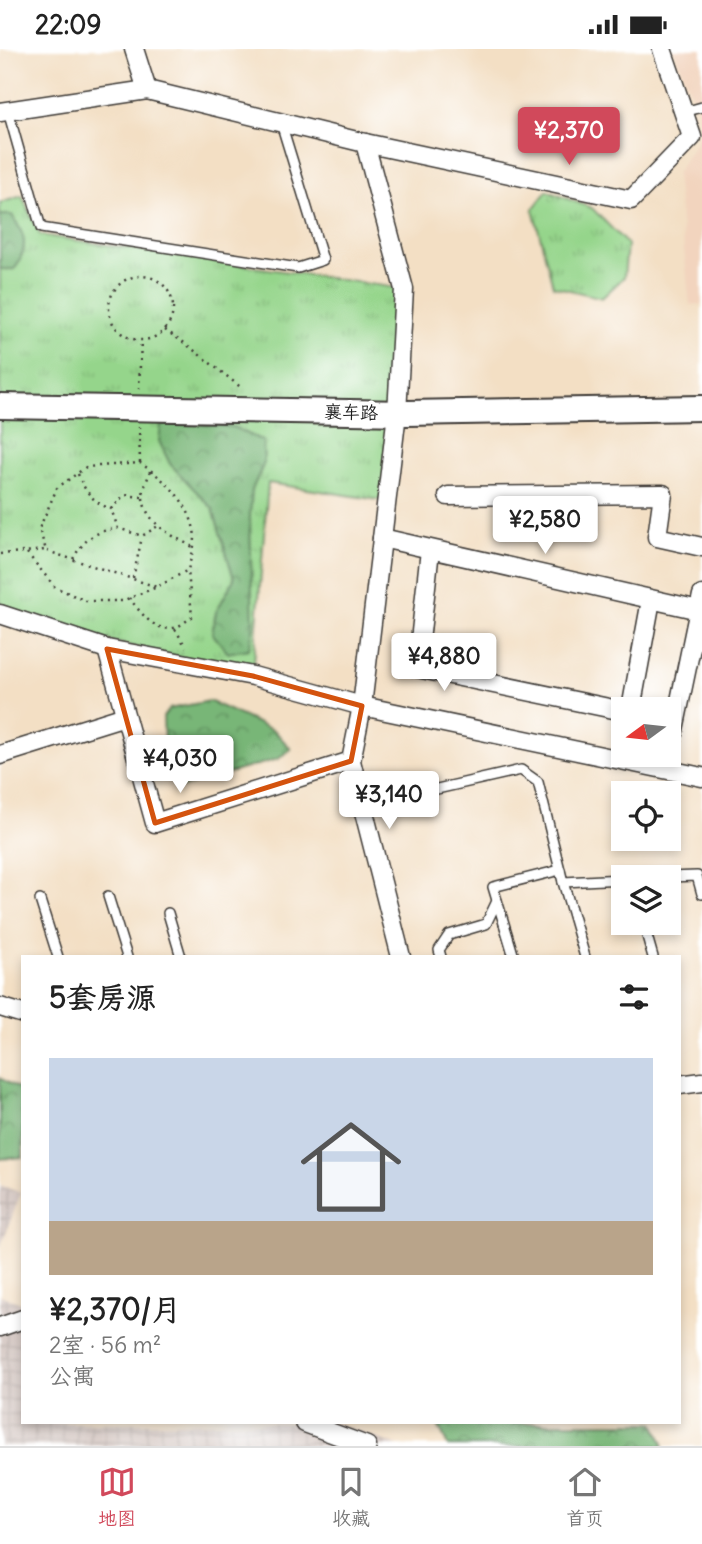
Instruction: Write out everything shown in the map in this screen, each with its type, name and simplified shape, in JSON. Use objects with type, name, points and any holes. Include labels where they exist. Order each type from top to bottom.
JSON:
[{"type":"street","points":[[134,49],[147,90]]},
{"type":"street","points":[[4,112],[147,90],[365,143],[631,200],[692,137],[662,49]]},
{"type":"street","points":[[365,143],[404,289],[397,413],[362,706],[351,761],[400,955]]},
{"type":"street","name":"襄车路","points":[[0,406],[397,413],[702,408]]},
{"type":"street","points":[[447,496],[663,494],[657,537],[702,547]]},
{"type":"street","points":[[382,538],[651,600],[700,602],[666,768]]},
{"type":"street","points":[[430,550],[417,668],[611,708]]},
{"type":"street","points":[[633,697],[651,600]]},
{"type":"street","points":[[0,614],[107,649],[253,676],[362,706],[702,777]]},
{"type":"street","points":[[107,649],[155,823],[351,761]]},
{"type":"street","points":[[0,755],[125,716]]},
{"type":"street","points":[[0,1007],[21,1013]]},
{"type":"street","points":[[681,1085],[702,1082]]},
{"type":"street","points":[[0,1327],[21,1320]]},
{"type":"street","points":[[308,1424],[348,1436],[366,1446]]},
{"type":"lane","points":[[684,111],[702,107]]},
{"type":"lane","points":[[4,112],[41,228],[298,268],[323,260],[281,123]]},
{"type":"lane","points":[[362,806],[522,770],[538,782],[583,955]]},
{"type":"lane","points":[[513,955],[493,887],[560,870]]},
{"type":"lane","points":[[681,877],[697,876],[702,894]]},
{"type":"lane","points":[[563,882],[611,880]]},
{"type":"lane","points":[[108,896],[126,955]]},
{"type":"lane","points":[[40,900],[57,955]]},
{"type":"lane","points":[[440,955],[439,950],[449,935],[486,924],[497,901]]},
{"type":"lane","points":[[168,913],[180,955]]},
{"type":"lane","points":[[647,935],[652,955]]},
{"type":"path","points":[[150,277],[167,289],[173,310],[165,330],[141,340],[121,333],[110,314],[109,303],[113,293],[128,278],[150,277]]},
{"type":"path","points":[[165,330],[271,411]]},
{"type":"path","points":[[140,463],[141,340]]},
{"type":"path","points":[[46,550],[39,529],[57,488],[86,467],[140,463],[163,478],[187,508],[195,538],[188,570],[192,617],[175,628],[161,627],[146,619],[129,598]]},
{"type":"path","points":[[151,470],[142,497],[150,519],[170,535],[193,547]]},
{"type":"path","points":[[78,474],[84,491],[98,504],[111,509],[118,528]]},
{"type":"path","points":[[111,509],[125,495],[142,497]]},
{"type":"path","points":[[133,578],[142,536],[158,526]]},
{"type":"path","points":[[73,559],[83,541],[103,530],[118,528],[142,536]]},
{"type":"path","points":[[0,554],[46,550],[157,587]]},
{"type":"path","points":[[27,553],[55,587],[86,601],[122,601],[157,587],[188,570]]},
{"type":"highlighted area","points":[[107,649],[253,676],[362,706],[351,761],[155,823]]},
{"type":"shaded area","points":[[673,49],[702,49],[702,121]]},
{"type":"shaded area","points":[[702,132],[702,304],[690,305],[676,174]]},
{"type":"shaded area","points":[[0,1185],[21,1193],[0,1248]]},
{"type":"shaded area","points":[[0,1295],[21,1303],[21,1424],[340,1424],[398,1446],[0,1446]]},
{"type":"green space","points":[[547,191],[592,208],[627,244],[624,277],[602,298],[553,286],[533,209]]},
{"type":"green space","points":[[22,196],[40,235],[404,289],[386,501],[268,483],[253,676],[0,614],[0,203]]},
{"type":"green space","points":[[0,215],[12,215],[23,235],[24,247],[15,269],[0,269]]},
{"type":"green space","points":[[161,425],[233,427],[263,441],[264,463],[252,490],[250,517],[253,629],[249,649],[228,653],[212,633],[216,612],[234,579],[213,509],[170,464],[159,441]]},
{"type":"green space","points":[[209,701],[275,731],[291,749],[278,759],[178,788],[165,771],[163,717],[169,709]]},
{"type":"green space","points":[[0,1078],[21,1090],[21,1157],[0,1159]]},
{"type":"green space","points":[[437,1424],[654,1424],[664,1446],[448,1446]]}]
